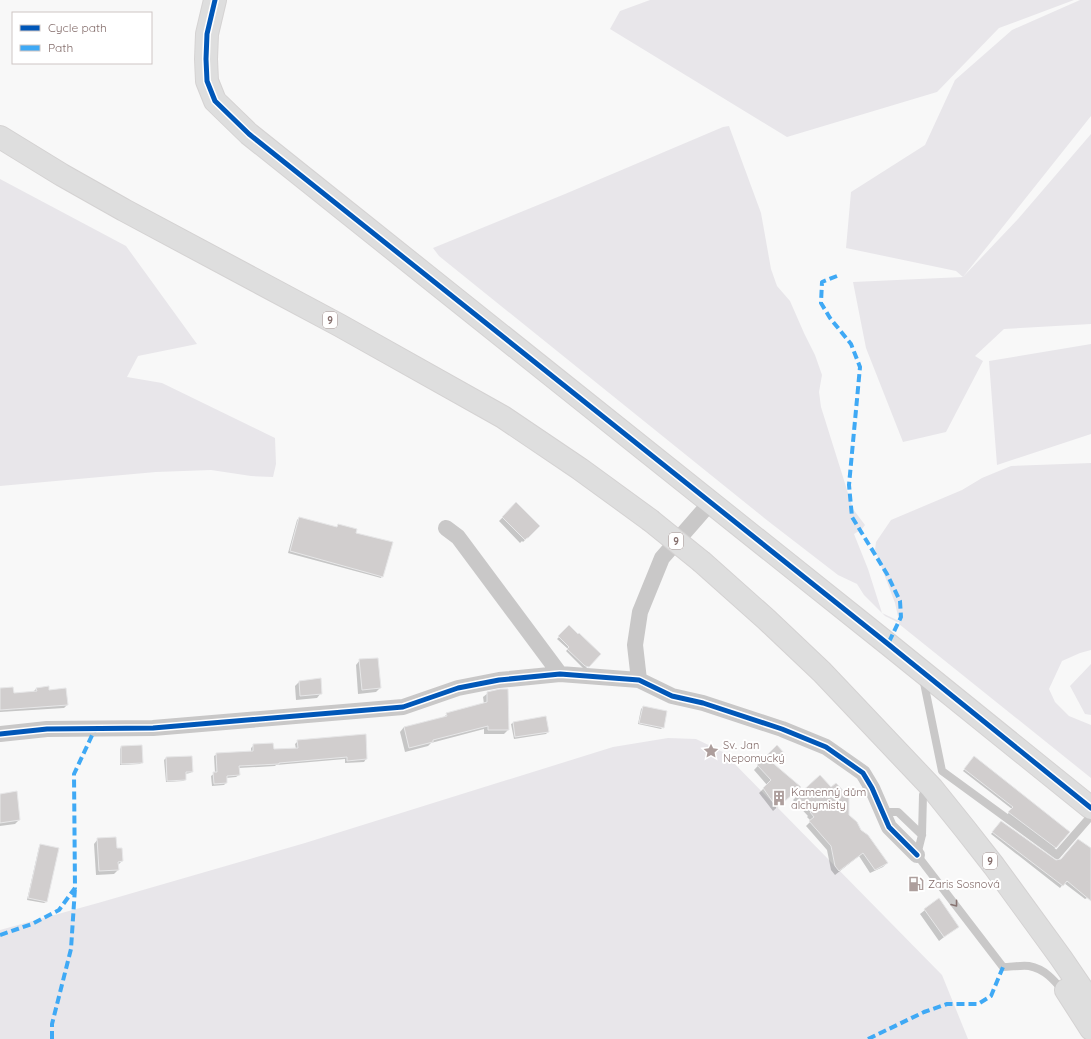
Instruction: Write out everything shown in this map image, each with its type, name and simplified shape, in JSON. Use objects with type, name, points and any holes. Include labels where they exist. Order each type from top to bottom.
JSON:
[{"type":"main road","points":[[215,0],[207,34],[207,81],[215,101],[249,134],[1091,808]]},
{"type":"main road","name":"9","points":[[0,137],[62,175],[124,210],[339,325],[503,417],[580,469],[650,520],[702,562],[766,619],[822,672],[932,788],[965,829],[1061,958],[1088,1014]]},
{"type":"main road","name":"9","points":[[877,730],[923,795],[1088,1014]]},
{"type":"street","points":[[639,680],[635,645],[640,612],[662,558],[710,502]]},
{"type":"street","points":[[446,528],[458,536],[560,674]]},
{"type":"street","points":[[0,734],[47,729],[153,728],[403,707],[458,688],[498,680],[560,674],[639,680],[672,696],[703,703],[782,728],[826,747],[864,773],[889,827],[917,855]]},
{"type":"lane","points":[[921,671],[942,771],[1057,855],[1091,816]]},
{"type":"lane","points":[[923,795],[922,835],[917,855],[1003,967],[1028,966],[1047,974],[1088,1014]]},
{"type":"lane","points":[[883,812],[898,812],[922,835]]},
{"type":"shaded area","points":[[650,0],[1074,0],[999,28],[937,92],[787,137],[610,29],[620,11]]},
{"type":"shaded area","points":[[1080,0],[1091,0],[1091,116],[963,277],[956,271],[846,248],[851,192],[925,145],[955,80],[1012,30]]},
{"type":"shaded area","points":[[729,126],[761,213],[771,269],[777,286],[790,301],[815,355],[822,375],[819,392],[821,407],[853,509],[865,525],[854,534],[868,569],[882,613],[864,595],[857,584],[838,575],[768,521],[439,256],[433,248],[723,127]]},
{"type":"shaded area","points":[[1091,134],[1091,324],[1004,329],[975,356],[983,361],[946,432],[903,442],[866,348],[853,282],[963,277],[1018,219]]},
{"type":"shaded area","points":[[0,179],[126,246],[197,344],[138,356],[127,377],[162,383],[275,438],[276,464],[273,477],[251,476],[211,470],[156,472],[0,486]]},
{"type":"shaded area","points":[[1091,344],[1091,434],[997,465],[989,361]]},
{"type":"shaded area","points":[[1091,463],[1091,650],[1062,661],[1049,689],[1055,702],[1069,716],[1091,725],[1091,778],[899,624],[899,622],[885,616],[882,613],[899,621],[895,603],[875,550],[876,542],[891,520],[962,490],[982,478],[1011,466]]},
{"type":"shaded area","points":[[1091,664],[1091,715],[1085,714],[1070,686]]},
{"type":"shaded area","points":[[668,738],[696,739],[723,752],[942,975],[968,1039],[0,1039],[0,930],[305,843],[613,747]]},
{"type":"building","points":[[516,502],[540,526],[525,540],[502,517]]},
{"type":"building","points":[[299,517],[337,527],[338,524],[357,529],[356,533],[393,542],[383,577],[290,551]]},
{"type":"building","points":[[569,625],[601,654],[589,667],[585,666],[567,649],[569,647],[558,636]]},
{"type":"building","points":[[378,658],[381,688],[362,690],[359,659]]},
{"type":"building","points":[[321,678],[322,694],[300,696],[299,681]]},
{"type":"building","points":[[49,686],[49,690],[66,688],[68,705],[0,710],[0,688],[13,687],[14,693],[37,691],[36,688]]},
{"type":"building","points":[[508,689],[509,730],[488,730],[488,726],[433,740],[433,742],[409,748],[404,727],[447,716],[446,713],[487,702],[487,692]]},
{"type":"building","points":[[643,706],[667,711],[664,728],[639,723]]},
{"type":"building","points":[[546,716],[549,732],[515,737],[513,722]]},
{"type":"building","points":[[366,734],[367,759],[347,761],[347,757],[279,764],[239,766],[240,775],[227,776],[227,783],[214,784],[213,772],[217,772],[216,753],[253,751],[253,744],[273,743],[274,749],[298,748],[297,740]]},
{"type":"building","points":[[142,745],[143,763],[121,764],[121,746]]},
{"type":"building","name":"Kamenný dům alchymisty","points":[[777,745],[784,753],[774,764],[801,787],[777,808],[763,788],[771,780],[757,765]]},
{"type":"building","points":[[192,756],[193,772],[186,772],[186,780],[167,781],[166,757]]},
{"type":"building","points":[[974,756],[1070,832],[1056,848],[1008,812],[1013,807],[964,769]]},
{"type":"building","points":[[820,775],[831,787],[836,783],[849,797],[849,815],[857,822],[861,830],[868,835],[888,863],[875,870],[863,853],[839,871],[835,866],[831,846],[809,821],[814,817],[797,796]]},
{"type":"building","points":[[17,791],[20,820],[0,823],[0,794]]},
{"type":"building","points":[[1001,821],[1056,860],[1061,859],[1078,839],[1091,848],[1091,901],[1067,881],[1063,886],[992,832]]},
{"type":"building","points":[[116,837],[117,848],[122,848],[123,861],[118,862],[119,870],[99,871],[97,838]]},
{"type":"building","points":[[40,844],[59,848],[47,902],[28,898]]},
{"type":"building","points":[[939,898],[959,927],[944,937],[924,909]]},
{"type":"marked path","points":[[837,276],[822,282],[821,303],[830,318],[851,344],[860,367],[849,485],[852,517],[887,574],[900,601],[901,617],[888,644]]},
{"type":"marked path","points":[[0,935],[32,924],[59,910],[75,888],[74,774],[95,729]]},
{"type":"marked path","points":[[52,1039],[52,1024],[71,949],[75,888]]},
{"type":"marked path","points":[[868,1039],[924,1012],[947,1004],[978,1004],[991,996],[1003,967]]},
{"type":"cycle path","points":[[215,0],[207,34],[207,81],[215,101],[249,134],[1091,808]]},
{"type":"cycle path","points":[[0,734],[47,729],[153,728],[403,707],[458,688],[499,680],[560,674],[639,680],[672,696],[703,703],[782,729],[826,747],[863,773],[872,788],[889,827],[917,855]]},
{"type":"place","name":"Sv. Jan Nepomucký","points":[[711,751]]},
{"type":"place","name":"Kamenný dům alchymisty","points":[[779,798]]},
{"type":"place","name":"Zaris Sosnová","points":[[916,884]]}]
